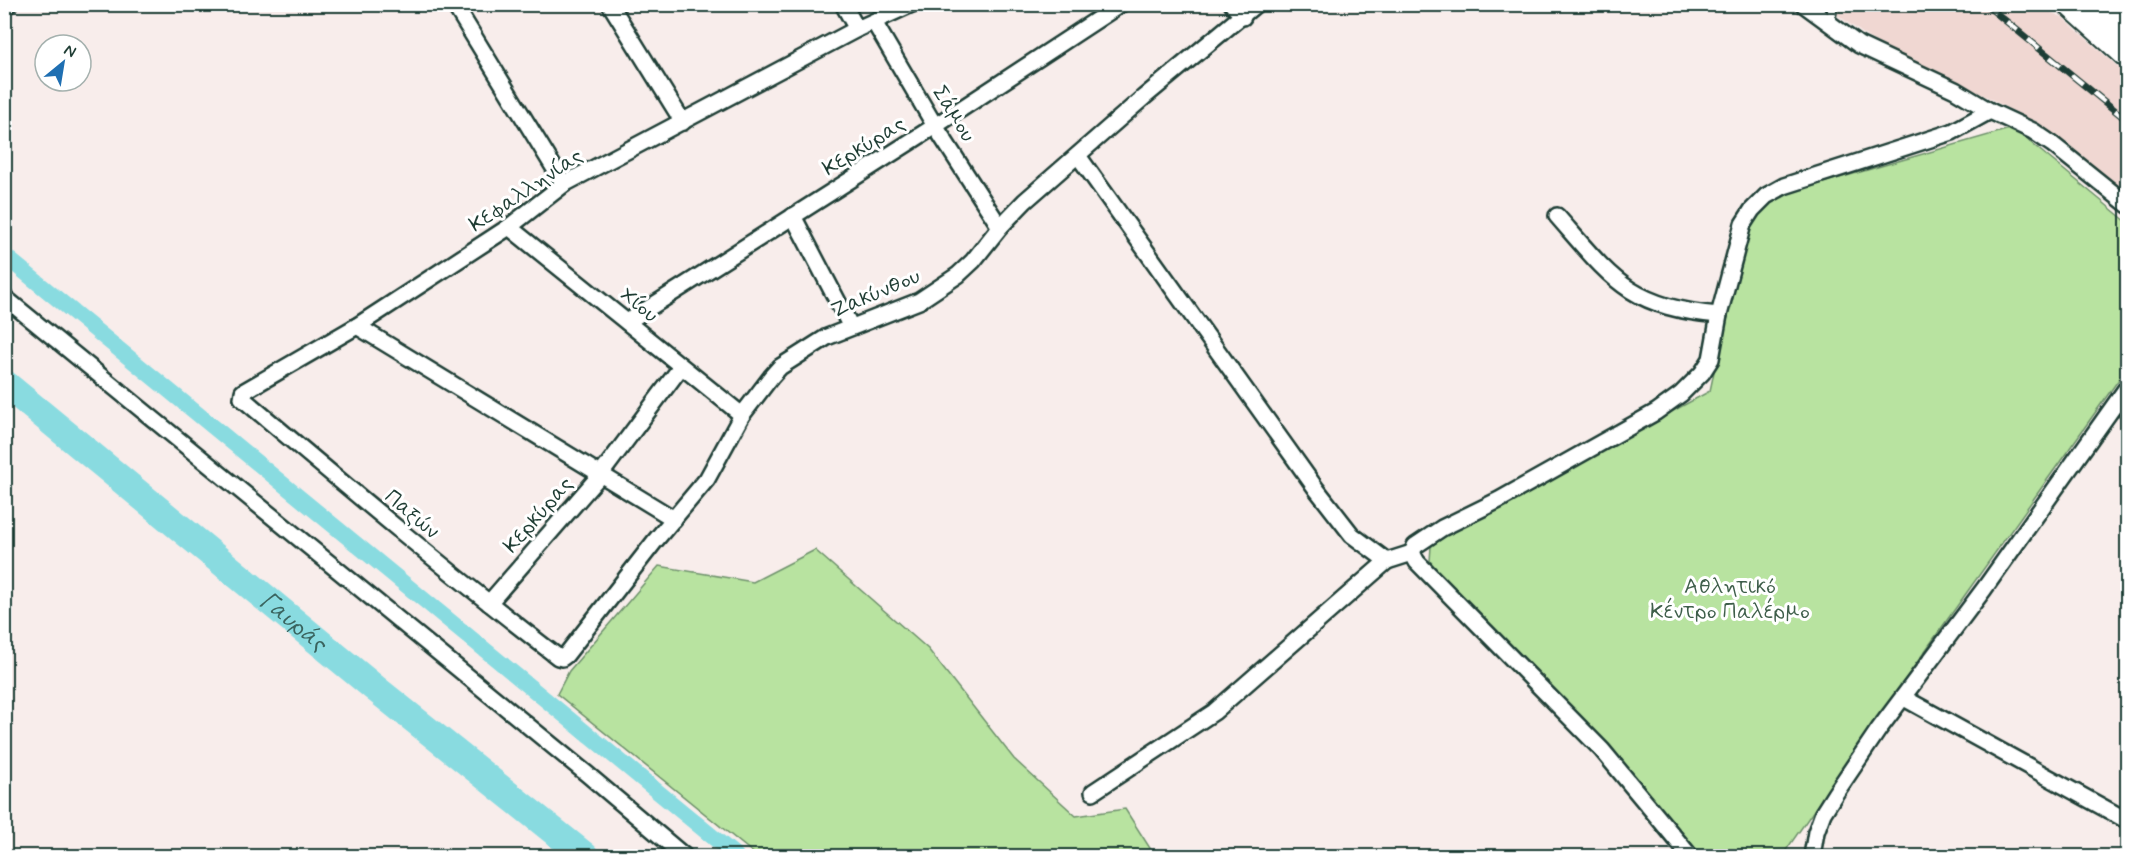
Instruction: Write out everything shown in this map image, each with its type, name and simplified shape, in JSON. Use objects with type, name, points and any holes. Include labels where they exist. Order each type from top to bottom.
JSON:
[{"type":"main road","points":[[2070,4],[2127,56]]},
{"type":"main road","points":[[2103,4],[2127,26]]},
{"type":"street","points":[[4,6],[9,4]]},
{"type":"street","points":[[454,4],[564,184]]},
{"type":"street","points":[[610,4],[683,122]]},
{"type":"street","points":[[843,4],[857,29]]},
{"type":"street","name":"Κεφαλληνίας","points":[[242,398],[243,392],[357,326],[509,227],[564,184],[857,29],[912,4]]},
{"type":"street","name":"Κερκύρας","points":[[627,322],[935,126],[1121,4]]},
{"type":"street","points":[[1232,4],[1243,17]]},
{"type":"street","name":"Ζακύνθου","points":[[558,657],[566,656],[711,474],[742,415],[780,367],[808,348],[851,327],[907,306],[937,290],[964,270],[1025,201],[1144,97],[1256,4]]},
{"type":"street","points":[[1803,4],[1859,45],[1955,90],[1990,111],[2033,131],[2127,205]]},
{"type":"street","name":"Σάμου","points":[[874,22],[935,126],[1000,227]]},
{"type":"street","points":[[1412,554],[1415,546],[1427,537],[1656,412],[1681,394],[1702,373],[1711,359],[1719,315],[1743,224],[1752,210],[1766,196],[1784,186],[1952,132],[1990,111]]},
{"type":"street","points":[[1078,156],[1317,490],[1352,535],[1387,561]]},
{"type":"street","points":[[793,216],[851,327]]},
{"type":"street","points":[[1557,216],[1625,289],[1667,308],[1719,315]]},
{"type":"street","name":"Χίου","points":[[509,227],[742,415]]},
{"type":"street","points":[[4,297],[684,856]]},
{"type":"street","points":[[357,326],[674,519]]},
{"type":"street","name":"Κερκύρας","points":[[489,603],[601,474],[681,367]]},
{"type":"street","points":[[1812,856],[1816,831],[1823,813],[1866,748],[2127,386]]},
{"type":"street","name":"Παξών","points":[[242,398],[399,531],[558,657]]},
{"type":"street","points":[[1093,792],[1214,712],[1387,561],[1412,554]]},
{"type":"street","points":[[1412,554],[1417,562],[1602,750],[1690,856]]},
{"type":"street","points":[[1904,698],[2127,821]]},
{"type":"lane","points":[[1830,24],[1833,4]]},
{"type":"shaded area","points":[[1824,5],[2032,5],[2062,17],[2127,75],[2127,199],[2032,122],[1988,97],[1906,59],[1869,38]]},
{"type":"green space","name":"Αθλητικό Κέντρο Παλέρμο","points":[[2013,128],[2127,222],[2127,368],[1782,856],[1699,856],[1620,760],[1441,575],[1430,561],[1431,547],[1436,540],[1710,391],[1743,235],[1752,218],[1777,196]]},
{"type":"green space","points":[[815,550],[928,649],[1014,759],[1076,816],[1125,809],[1155,856],[757,856],[557,694],[569,671],[659,566],[753,582]]},
{"type":"waterway","points":[[4,255],[736,856]]},
{"type":"waterway","name":"Γαυράς","points":[[4,383],[376,689],[585,856]]},
{"type":"railway","points":[[1985,4],[2128,121]]}]
